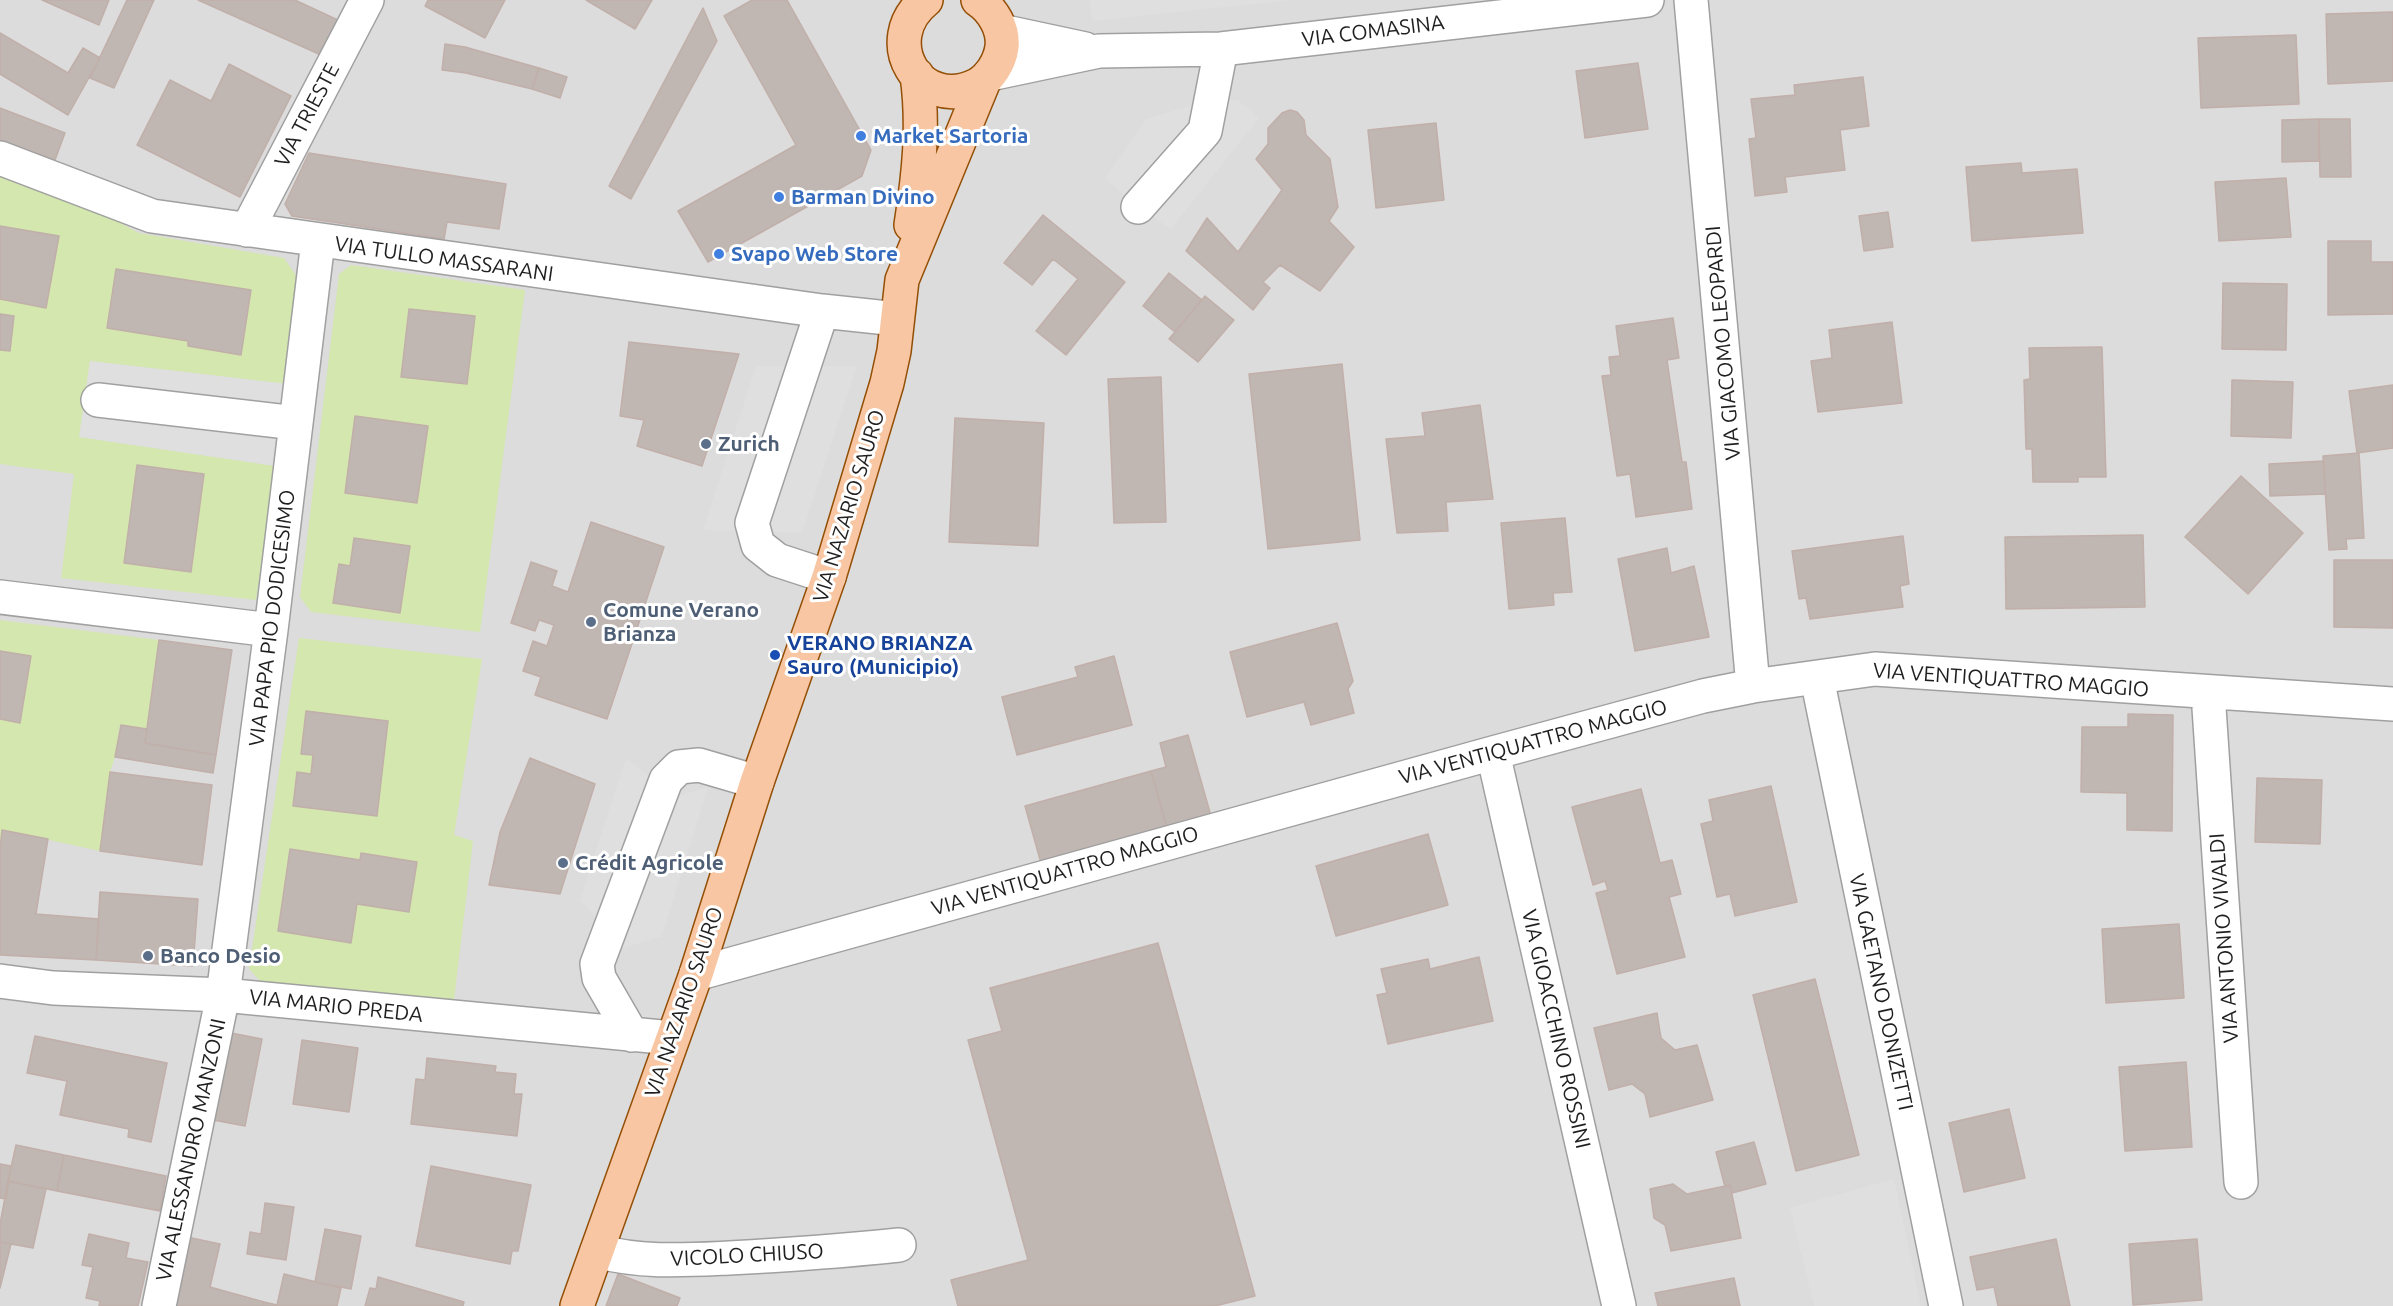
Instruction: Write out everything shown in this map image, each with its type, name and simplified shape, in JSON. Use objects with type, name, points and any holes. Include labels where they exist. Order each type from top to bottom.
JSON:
[{"type":"main road","points":[[978,0],[995,16],[1001,31]]},
{"type":"main road","points":[[913,4],[903,39],[905,55],[917,75],[935,88],[949,93],[964,91],[987,77]]},
{"type":"main road","name":"VIA NAZARIO SAURO","points":[[577,1306],[696,974],[757,782],[828,577],[888,383],[902,280],[987,77],[998,61],[1002,46],[1001,31]]},
{"type":"main road","points":[[902,280],[918,180],[921,142],[921,107],[917,75]]},
{"type":"street","name":"VIA TRIESTE","points":[[247,230],[368,0]]},
{"type":"street","name":"VIA COMASINA","points":[[987,77],[1099,51],[1221,49],[1647,0]]},
{"type":"street","name":"VIA GIACOMO LEOPARDI","points":[[1691,0],[1753,686]]},
{"type":"street","name":"VIA COMASINA","points":[[1001,31],[1099,51]]},
{"type":"street","points":[[1138,207],[1205,131],[1221,49]]},
{"type":"street","name":"VIA TULLO MASSARANI","points":[[0,158],[152,216],[822,311],[897,319]]},
{"type":"street","name":"VIA PAPA PIO DODICESIMO","points":[[223,995],[318,241]]},
{"type":"street","points":[[822,311],[752,523],[758,545],[777,560],[828,577]]},
{"type":"street","points":[[98,400],[296,423]]},
{"type":"street","points":[[0,597],[270,630]]},
{"type":"street","name":"VIA VENTIQUATTRO MAGGIO","points":[[696,974],[1493,753],[1703,696],[1753,686],[1875,669],[2393,704]]},
{"type":"street","name":"VIA GAETANO DONIZETTI","points":[[1817,678],[1946,1306]]},
{"type":"street","name":"VIA ANTONIO VIVALDI","points":[[2208,693],[2241,1182]]},
{"type":"street","name":"VIA GIOACCHINO ROSSINI","points":[[1493,753],[1619,1306]]},
{"type":"street","points":[[632,1035],[598,978],[597,964],[666,780],[679,767],[699,765],[757,782]]},
{"type":"street","name":"VIA MARIO PREDA","points":[[0,981],[53,988],[223,995],[672,1038]]},
{"type":"street","name":"VIA ALESSANDRO MANZONI","points":[[159,1306],[223,995]]},
{"type":"street","name":"VICOLO CHIUSO","points":[[597,1251],[620,1257],[684,1260],[829,1252],[899,1245]]},
{"type":"shaded area","points":[[0,0],[2393,0],[2393,1306],[0,1306]]},
{"type":"shaded area","points":[[1089,0],[1291,0],[1093,21]]},
{"type":"shaded area","points":[[1211,100],[1238,100],[1259,118],[1171,229],[1138,207],[1105,178],[1146,119]]},
{"type":"shaded area","points":[[90,361],[287,384],[276,466],[79,437]]},
{"type":"shaded area","points":[[756,366],[857,366],[802,533],[703,530]]},
{"type":"shaded area","points":[[626,758],[675,797],[708,787],[662,936],[622,948],[580,900]]},
{"type":"shaded area","points":[[1894,1179],[1921,1306],[1814,1306],[1790,1208]]},
{"type":"green space","points":[[0,176],[109,217],[139,233],[284,258],[300,281],[287,384],[90,361],[80,437],[276,466],[256,600],[61,578],[74,474],[0,464]]},
{"type":"green space","points":[[351,265],[525,290],[480,632],[311,612],[300,597],[339,274]]},
{"type":"green space","points":[[0,620],[159,640],[147,729],[120,725],[110,772],[100,851],[3,830],[0,849]]},
{"type":"green space","points":[[299,638],[482,659],[454,835],[473,841],[454,1000],[260,981],[249,969]]},
{"type":"building","points":[[42,0],[109,0],[99,25]]},
{"type":"building","points":[[127,0],[154,0],[114,88],[90,78]]},
{"type":"building","points":[[198,0],[295,0],[340,21],[321,55]]},
{"type":"building","points":[[428,0],[505,0],[485,38],[425,6]]},
{"type":"building","points":[[586,0],[652,0],[635,29]]},
{"type":"building","points":[[752,0],[787,0],[871,150],[862,176],[708,262],[678,211],[796,145],[724,16]]},
{"type":"building","points":[[703,8],[717,41],[631,199],[609,186]]},
{"type":"building","points":[[2393,12],[2393,81],[2328,84],[2326,14]]},
{"type":"building","points":[[0,33],[68,73],[83,48],[100,58],[68,115],[0,74]]},
{"type":"building","points":[[2296,35],[2299,104],[2201,108],[2198,38]]},
{"type":"building","points":[[445,44],[465,47],[539,68],[532,89],[466,73],[442,70]]},
{"type":"building","points":[[1638,63],[1648,129],[1585,138],[1576,71]]},
{"type":"building","points":[[229,64],[291,96],[240,197],[137,145],[170,80],[211,101]]},
{"type":"building","points":[[539,68],[567,77],[560,98],[532,89]]},
{"type":"building","points":[[1863,77],[1869,126],[1840,130],[1845,170],[1785,177],[1787,192],[1755,196],[1749,139],[1756,138],[1751,99],[1795,95],[1794,85]]},
{"type":"building","points":[[0,108],[65,133],[52,168],[0,148]]},
{"type":"building","points":[[1290,110],[1297,112],[1304,120],[1306,135],[1330,159],[1338,207],[1329,221],[1354,247],[1320,291],[1280,265],[1263,282],[1270,288],[1253,310],[1186,251],[1207,218],[1238,252],[1282,190],[1256,159],[1268,144],[1268,128],[1282,113]]},
{"type":"building","points":[[2319,119],[2319,161],[2282,162],[2282,120]]},
{"type":"building","points":[[2319,119],[2350,119],[2351,177],[2320,177]]},
{"type":"building","points":[[1436,123],[1444,200],[1376,208],[1368,130]]},
{"type":"building","points":[[309,153],[506,184],[499,229],[447,222],[444,239],[292,216],[285,204]]},
{"type":"building","points":[[2021,163],[2022,173],[2077,169],[2083,233],[1972,241],[1966,167]]},
{"type":"building","points":[[2286,178],[2291,237],[2219,241],[2215,182]]},
{"type":"building","points":[[1888,212],[1893,247],[1864,251],[1859,216]]},
{"type":"building","points":[[1043,215],[1125,282],[1066,355],[1036,331],[1078,279],[1053,259],[1032,285],[1004,263]]},
{"type":"building","points":[[0,226],[59,236],[46,308],[0,299]]},
{"type":"building","points":[[2328,241],[2371,241],[2371,262],[2393,262],[2393,314],[2328,315]]},
{"type":"building","points":[[116,269],[251,290],[241,355],[188,346],[188,341],[107,328]]},
{"type":"building","points":[[1169,273],[1202,300],[1175,332],[1143,306]]},
{"type":"building","points":[[2223,283],[2287,284],[2286,350],[2222,349]]},
{"type":"building","points":[[1205,296],[1234,320],[1198,362],[1169,339]]},
{"type":"building","points":[[409,309],[475,316],[467,384],[401,377]]},
{"type":"building","points":[[0,314],[14,316],[10,351],[0,350]]},
{"type":"building","points":[[1673,318],[1679,358],[1667,360],[1682,462],[1686,462],[1692,509],[1636,517],[1630,474],[1617,476],[1602,376],[1611,375],[1609,357],[1620,356],[1616,326]]},
{"type":"building","points":[[1892,322],[1902,403],[1818,412],[1811,361],[1832,358],[1829,330]]},
{"type":"building","points":[[629,342],[739,354],[702,466],[637,446],[644,420],[620,416]]},
{"type":"building","points":[[2102,347],[2106,477],[2078,477],[2078,482],[2033,482],[2032,449],[2026,449],[2024,380],[2030,379],[2029,348]]},
{"type":"building","points":[[1342,364],[1360,540],[1268,549],[1249,374]]},
{"type":"building","points":[[1161,377],[1166,522],[1114,523],[1108,379]]},
{"type":"building","points":[[2232,380],[2293,382],[2291,438],[2231,436]]},
{"type":"building","points":[[2393,385],[2393,448],[2357,453],[2349,391]]},
{"type":"building","points":[[1480,405],[1493,499],[1446,502],[1448,531],[1397,533],[1386,439],[1425,436],[1422,413]]},
{"type":"building","points":[[355,416],[428,426],[417,503],[345,493]]},
{"type":"building","points":[[955,418],[1044,423],[1038,546],[949,542]]},
{"type":"building","points":[[2359,453],[2364,538],[2346,539],[2347,549],[2329,550],[2323,456]]},
{"type":"building","points":[[2324,461],[2325,494],[2270,496],[2269,464]]},
{"type":"building","points":[[137,465],[204,474],[191,572],[124,563]]},
{"type":"building","points":[[2241,476],[2303,533],[2248,594],[2185,537]]},
{"type":"building","points":[[1565,518],[1572,592],[1553,593],[1554,605],[1509,609],[1501,523]]},
{"type":"building","name":"Comune Verano Brianza","points":[[591,522],[664,547],[607,719],[535,695],[541,677],[523,671],[533,641],[547,646],[554,625],[539,620],[535,631],[511,623],[531,562],[557,571],[552,586],[568,592]]},
{"type":"building","points":[[2143,535],[2145,607],[2006,609],[2005,537]]},
{"type":"building","points":[[1903,536],[1909,584],[1900,586],[1903,607],[1810,619],[1806,598],[1799,599],[1792,551]]},
{"type":"building","points":[[354,538],[410,546],[400,613],[333,603],[339,564],[350,566]]},
{"type":"building","points":[[1667,548],[1671,573],[1694,566],[1709,637],[1635,651],[1618,559]]},
{"type":"building","points":[[2334,560],[2393,560],[2393,628],[2334,627]]},
{"type":"building","points":[[1337,623],[1353,681],[1348,689],[1354,713],[1311,725],[1304,702],[1247,717],[1230,652]]},
{"type":"building","points":[[159,640],[232,650],[216,755],[145,743]]},
{"type":"building","points":[[0,651],[31,656],[20,723],[0,719]]},
{"type":"building","points":[[1114,656],[1132,725],[1017,755],[1002,697],[1078,677],[1075,667]]},
{"type":"building","points":[[306,711],[388,721],[377,816],[293,806],[297,772],[311,774],[313,755],[301,754]]},
{"type":"building","points":[[2128,714],[2173,715],[2172,831],[2127,830],[2127,793],[2081,792],[2082,727],[2128,727]]},
{"type":"building","points":[[121,725],[147,729],[145,743],[216,755],[213,773],[115,757]]},
{"type":"building","points":[[1188,735],[1211,816],[1167,828],[1151,771],[1166,767],[1160,743]]},
{"type":"building","points":[[530,758],[595,784],[560,894],[489,885],[500,832]]},
{"type":"building","points":[[1151,771],[1167,828],[1041,863],[1025,806]]},
{"type":"building","points":[[110,772],[212,785],[202,865],[100,851]]},
{"type":"building","points":[[2257,778],[2322,780],[2320,844],[2255,842]]},
{"type":"building","points":[[1771,786],[1797,902],[1735,916],[1730,894],[1717,897],[1701,824],[1713,821],[1709,800]]},
{"type":"building","points":[[1641,789],[1660,863],[1672,860],[1681,894],[1669,897],[1685,957],[1617,974],[1596,893],[1608,890],[1605,881],[1593,885],[1572,807]]},
{"type":"building","points":[[2,830],[48,839],[36,914],[99,919],[96,960],[0,955]]},
{"type":"building","points":[[1428,834],[1448,905],[1336,936],[1316,866]]},
{"type":"building","points":[[290,849],[360,860],[361,853],[417,862],[409,912],[357,904],[351,943],[278,931]]},
{"type":"building","points":[[100,892],[198,899],[193,966],[96,960]]},
{"type":"building","points":[[2179,924],[2184,998],[2106,1003],[2102,929]]},
{"type":"building","points":[[1158,943],[1255,1296],[1215,1306],[958,1306],[951,1280],[1028,1260],[968,1040],[1002,1031],[990,988]]},
{"type":"building","points":[[1479,957],[1493,1021],[1388,1044],[1377,995],[1387,993],[1381,969],[1428,959],[1430,969]]},
{"type":"building","points":[[1815,979],[1859,1155],[1796,1171],[1753,995]]},
{"type":"building","points":[[1657,1013],[1661,1038],[1675,1050],[1697,1045],[1713,1100],[1650,1117],[1645,1094],[1632,1084],[1609,1090],[1594,1028]]},
{"type":"building","points":[[226,1032],[262,1039],[245,1126],[208,1119]]},
{"type":"building","points":[[35,1036],[167,1063],[151,1142],[128,1137],[129,1129],[60,1115],[67,1081],[27,1073]]},
{"type":"building","points":[[302,1040],[358,1048],[349,1112],[293,1104]]},
{"type":"building","points":[[427,1058],[496,1066],[495,1072],[516,1074],[514,1094],[522,1094],[517,1136],[411,1124],[416,1079],[425,1080]]},
{"type":"building","points":[[2186,1062],[2192,1147],[2125,1151],[2119,1067]]},
{"type":"building","points":[[2009,1109],[2025,1178],[1964,1192],[1949,1123]]},
{"type":"building","points":[[1754,1142],[1766,1184],[1732,1193],[1730,1185],[1725,1187],[1716,1152]]},
{"type":"building","points":[[16,1145],[64,1155],[57,1191],[8,1181]]},
{"type":"building","points":[[64,1155],[166,1176],[160,1211],[57,1191]]},
{"type":"building","points":[[0,1164],[11,1166],[6,1199],[0,1198]]},
{"type":"building","points":[[431,1166],[531,1185],[518,1251],[512,1251],[510,1264],[416,1246]]},
{"type":"building","points":[[8,1181],[46,1189],[33,1248],[0,1242],[0,1224]]},
{"type":"building","points":[[1673,1184],[1687,1194],[1730,1185],[1741,1238],[1671,1251],[1665,1225],[1654,1218],[1650,1189]]},
{"type":"building","points":[[265,1203],[294,1207],[286,1260],[247,1254],[250,1232],[261,1234]]},
{"type":"building","points":[[325,1229],[361,1236],[351,1289],[315,1282]]},
{"type":"building","points":[[89,1234],[129,1243],[126,1258],[148,1262],[138,1306],[99,1306],[100,1301],[86,1298],[93,1267],[82,1265]]},
{"type":"building","points":[[187,1237],[220,1244],[210,1287],[264,1302],[263,1306],[172,1306]]},
{"type":"building","points":[[2056,1239],[2070,1306],[1998,1306],[1994,1287],[1977,1290],[1970,1257]]},
{"type":"building","points":[[2197,1239],[2202,1300],[2133,1305],[2129,1244]]},
{"type":"building","points":[[0,1242],[11,1244],[0,1288]]},
{"type":"building","points":[[284,1274],[341,1288],[337,1306],[263,1306],[264,1302],[277,1305]]},
{"type":"building","points":[[618,1274],[680,1298],[677,1306],[606,1306]]},
{"type":"building","points":[[378,1277],[464,1302],[463,1306],[365,1306],[370,1288],[376,1289]]},
{"type":"building","points":[[1734,1278],[1740,1306],[1658,1306],[1655,1293]]},
{"type":"place","name":"Market Sartoria","points":[[861,136]]},
{"type":"place","name":"Barman Divino","points":[[779,197]]},
{"type":"place","name":"Svapo Web Store","points":[[719,254]]},
{"type":"place","name":"Zurich","points":[[706,444]]},
{"type":"place","name":"Comune Verano Brianza","points":[[591,622]]},
{"type":"place","name":"VERANO BRIANZA Sauro (Municipio)","points":[[775,655]]},
{"type":"place","name":"Crédit Agricole","points":[[563,863]]},
{"type":"place","name":"Banco Desio","points":[[148,956]]}]
